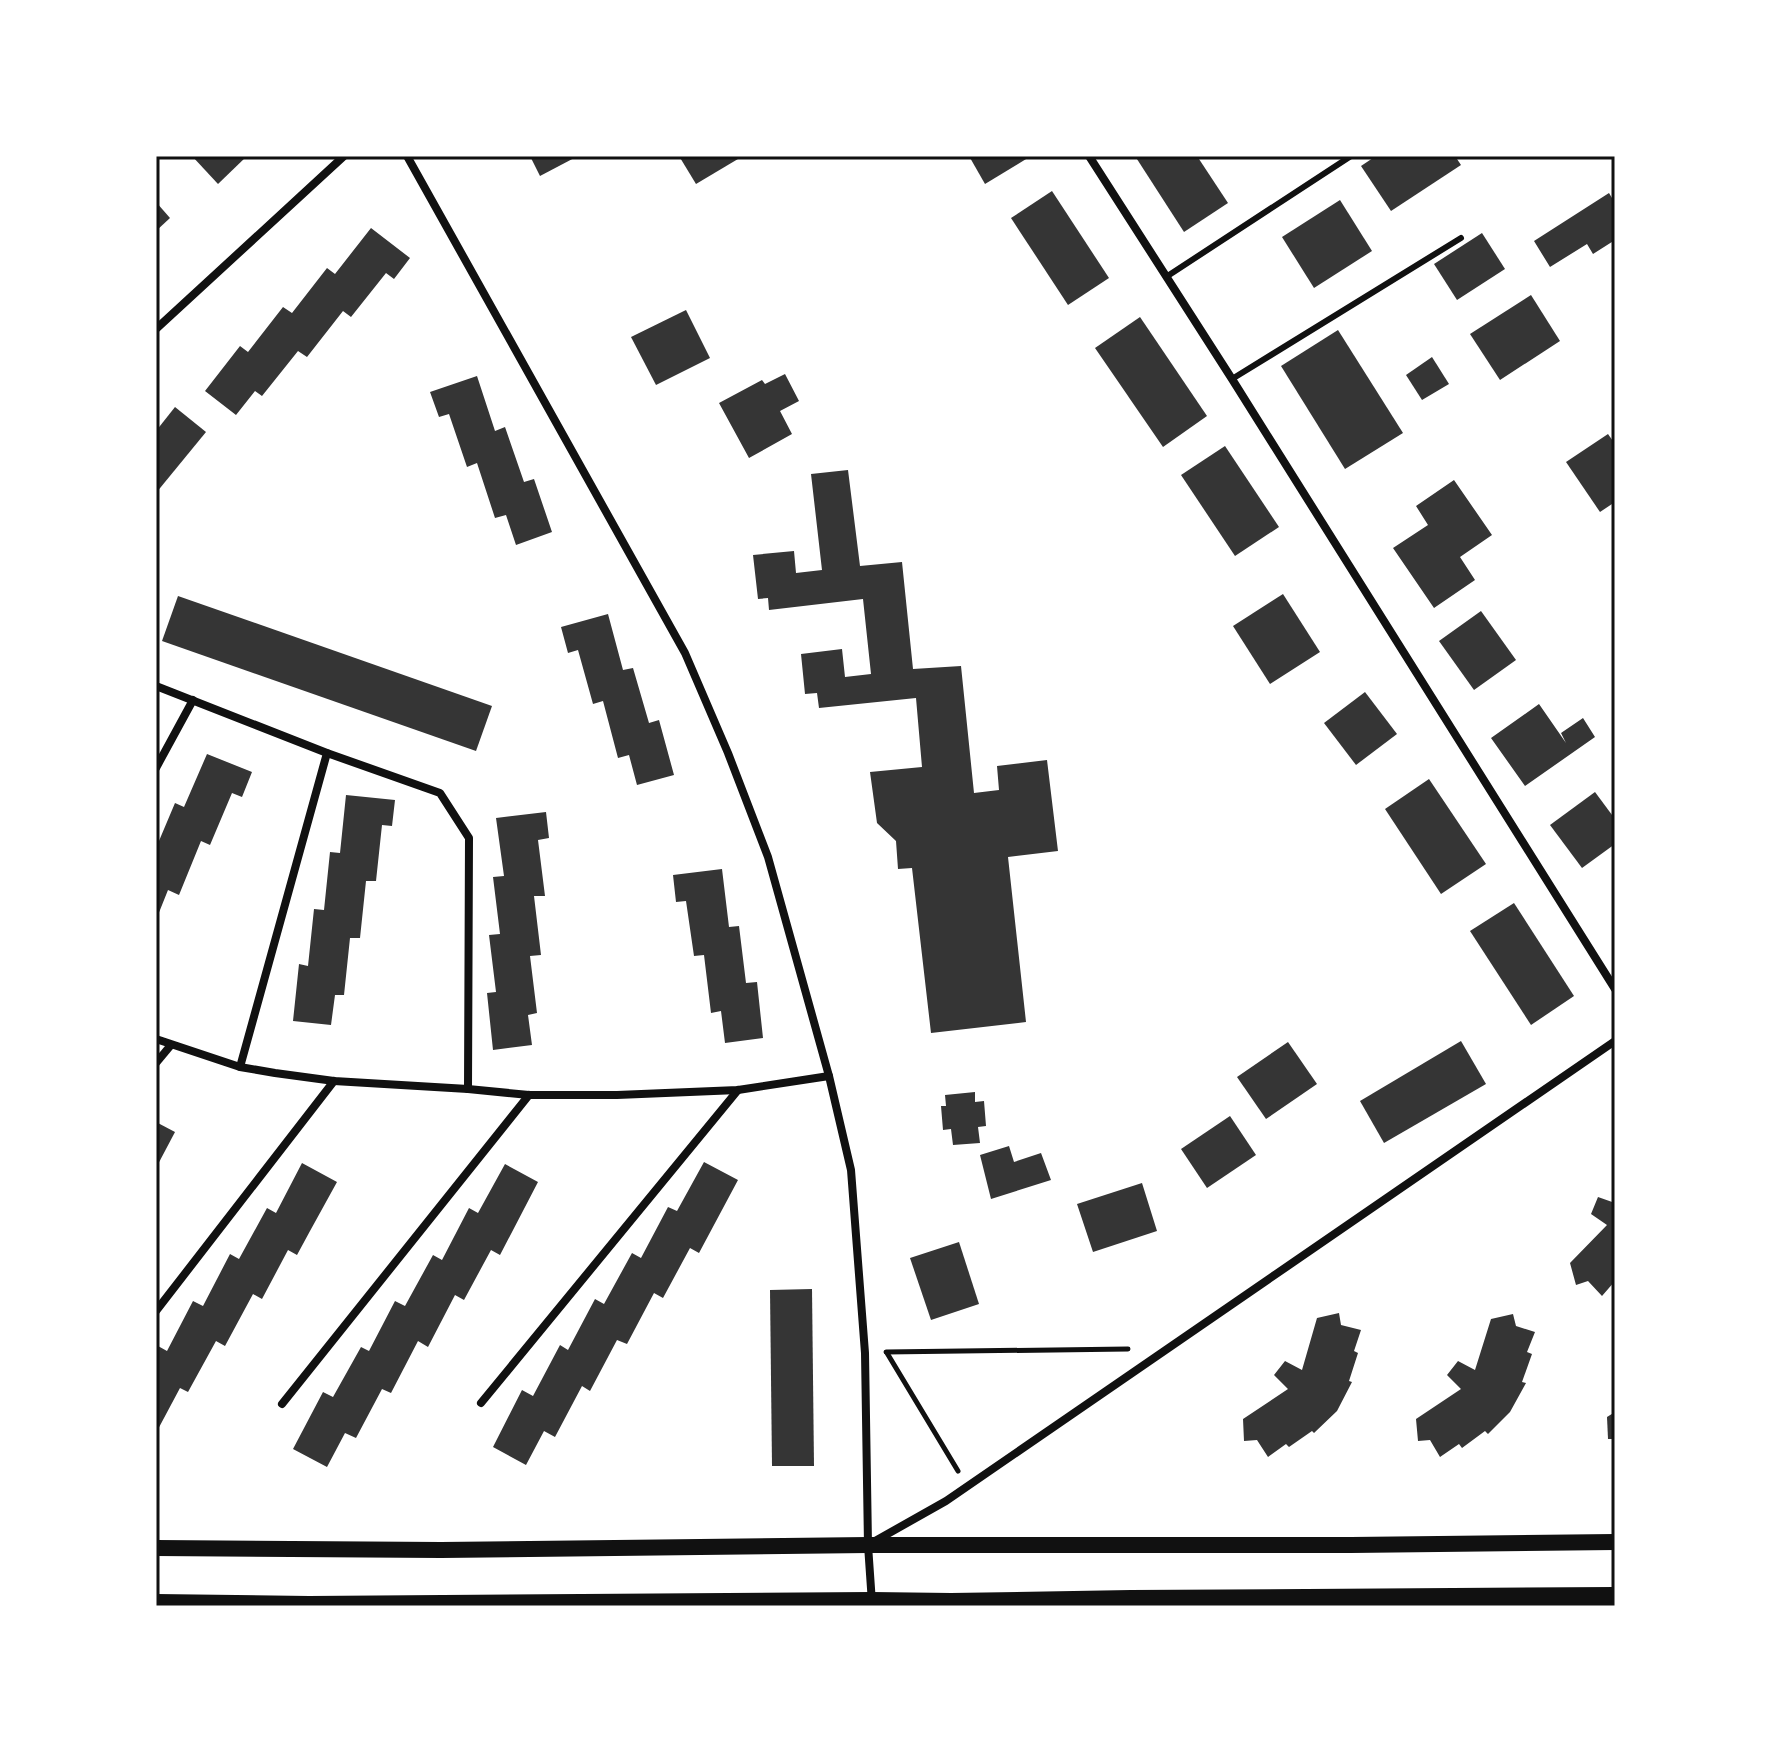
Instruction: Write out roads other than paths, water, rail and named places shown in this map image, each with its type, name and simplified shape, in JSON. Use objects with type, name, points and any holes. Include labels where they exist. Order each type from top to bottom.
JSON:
[{"type":"main road","points":[[156,1548],[441,1550],[1615,1542]]},
{"type":"main road","points":[[156,1602],[309,1605],[874,1604],[1131,1598],[1615,1595]]},
{"type":"street","points":[[156,329],[344,156]]},
{"type":"street","points":[[407,156],[685,653],[768,857],[829,1076],[851,1170],[865,1353],[868,1545],[874,1604]]},
{"type":"street","points":[[1089,156],[1615,989]]},
{"type":"street","points":[[156,686],[327,753],[440,793],[469,838],[468,1089]]},
{"type":"street","points":[[156,768],[193,700]]},
{"type":"street","points":[[240,1067],[327,753]]},
{"type":"street","points":[[156,1039],[240,1067],[334,1081],[529,1095],[738,1090],[829,1076]]},
{"type":"street","points":[[868,1545],[946,1501],[1615,1041]]},
{"type":"street","points":[[156,1063],[171,1045]]},
{"type":"street","points":[[156,1311],[334,1081]]},
{"type":"street","points":[[481,1403],[738,1090]]},
{"type":"street","points":[[282,1404],[529,1095]]},
{"type":"lane","points":[[1166,277],[1351,156]]},
{"type":"lane","points":[[1232,379],[1461,238]]}]
